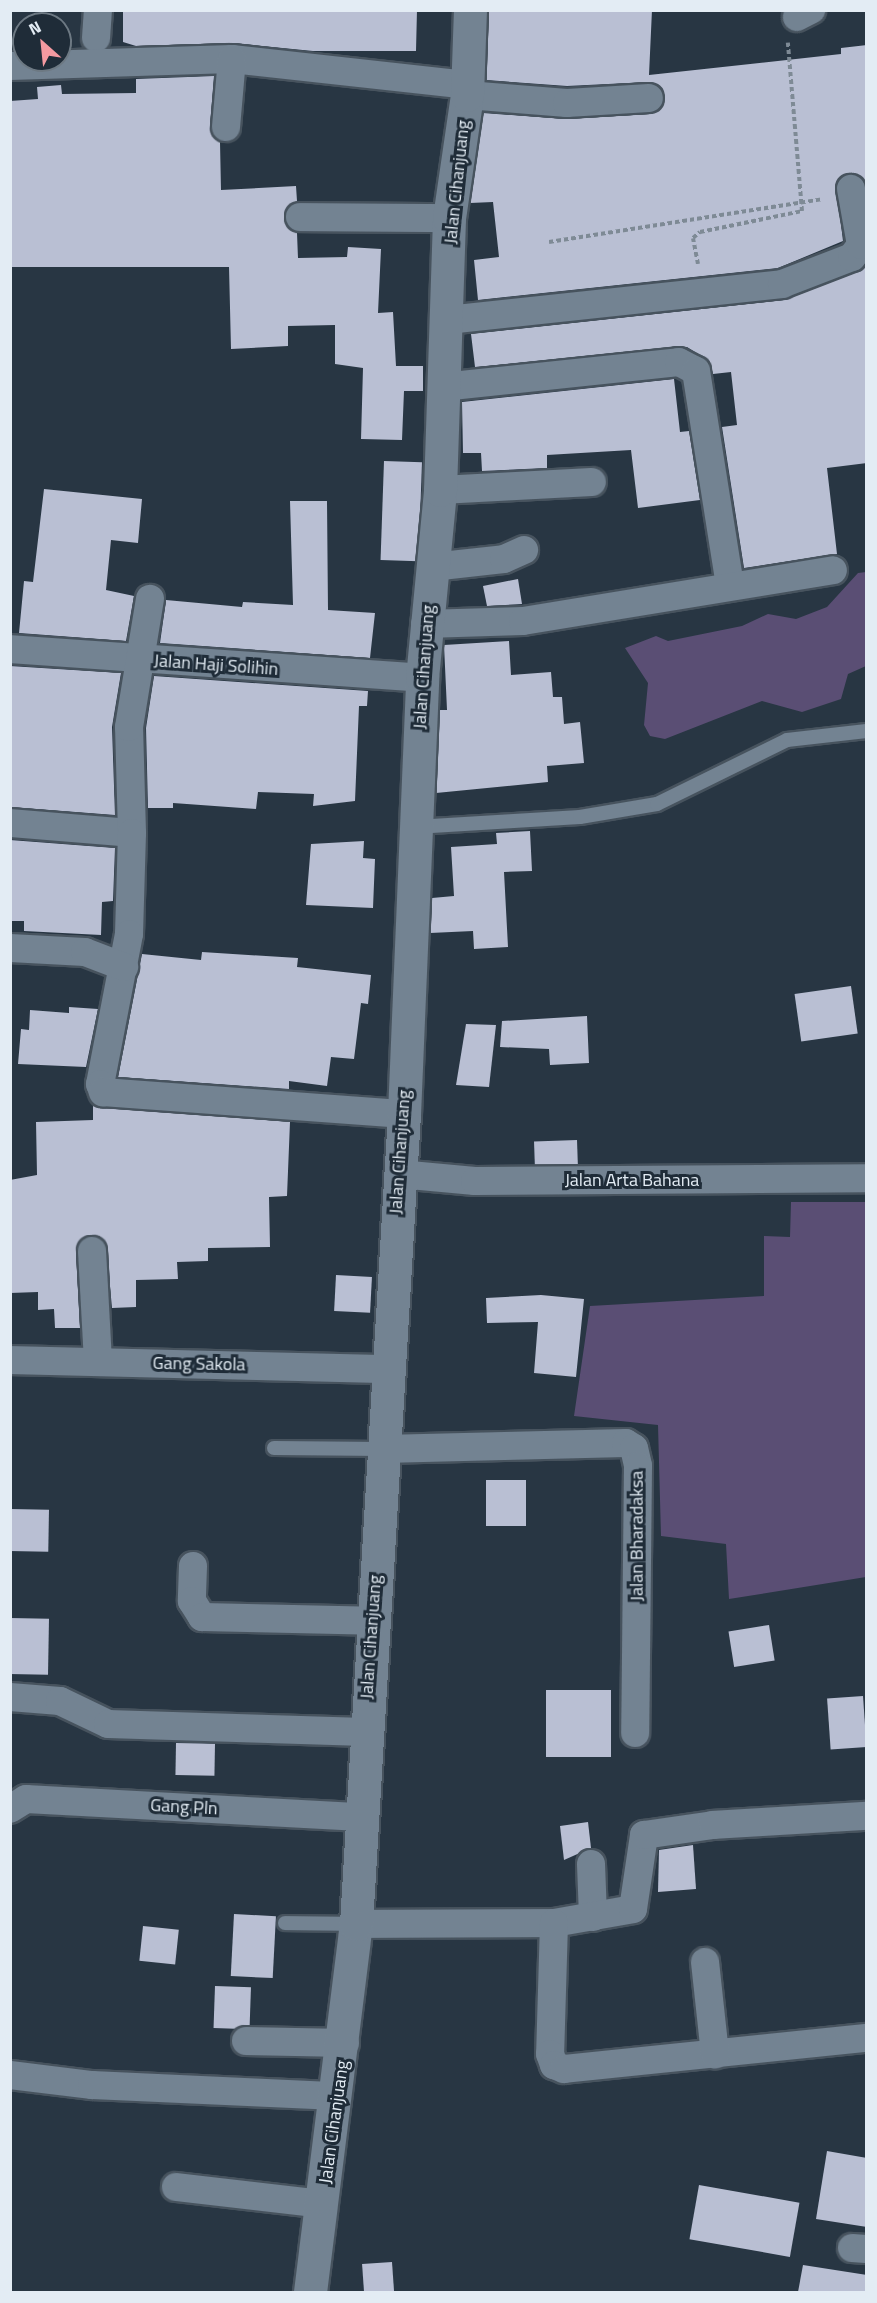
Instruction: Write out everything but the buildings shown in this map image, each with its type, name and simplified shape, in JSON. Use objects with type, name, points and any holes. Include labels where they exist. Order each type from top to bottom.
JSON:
[{"type":"main road","name":"Jalan Cihanjuang","points":[[310,2292],[345,2043],[356,1924],[365,1732],[404,1114],[414,827],[422,678],[440,490],[449,218],[467,90],[470,10]]},
{"type":"street","points":[[226,127],[232,59]]},
{"type":"street","points":[[10,66],[232,59],[567,103],[649,98]]},
{"type":"street","points":[[447,320],[543,306],[703,294],[782,284],[852,257],[861,245],[850,189]]},
{"type":"street","points":[[300,217],[449,218]]},
{"type":"street","points":[[442,387],[679,362],[696,371],[730,585]]},
{"type":"street","points":[[440,490],[592,482]]},
{"type":"street","points":[[432,567],[504,559],[524,550]]},
{"type":"street","points":[[426,624],[523,621],[730,585],[833,570]]},
{"type":"street","points":[[150,599],[136,660],[129,727],[132,833],[124,967],[100,1084],[103,1092],[404,1114]]},
{"type":"street","name":"Jalan Haji Solihin","points":[[10,650],[422,678]]},
{"type":"street","points":[[10,823],[132,833]]},
{"type":"street","points":[[10,948],[85,952],[124,967]]},
{"type":"street","name":"Jalan Arta Bahana","points":[[399,1174],[475,1181],[867,1178]]},
{"type":"street","points":[[92,1251],[98,1362]]},
{"type":"street","name":"Gang Sakola","points":[[10,1360],[388,1369]]},
{"type":"street","name":"Jalan Bharadaksa","points":[[383,1449],[626,1443],[634,1448],[638,1466],[635,1732]]},
{"type":"street","points":[[193,1566],[192,1601],[202,1617],[372,1621]]},
{"type":"street","points":[[10,1697],[60,1701],[108,1724],[365,1732]]},
{"type":"street","name":"Gang Pln","points":[[10,1809],[26,1799],[361,1818]]},
{"type":"street","points":[[356,1924],[554,1923],[622,1913],[635,1905],[644,1835],[713,1825],[867,1816]]},
{"type":"street","points":[[591,1864],[593,1917]]},
{"type":"street","points":[[554,1923],[554,2065],[564,2069],[867,2038]]},
{"type":"street","points":[[705,1962],[715,2054]]},
{"type":"street","points":[[246,2041],[345,2043]]},
{"type":"street","points":[[10,2075],[92,2085],[337,2096]]},
{"type":"street","points":[[176,2187],[323,2204]]},
{"type":"lane","points":[[414,827],[580,818],[657,804],[787,740],[867,731]]},
{"type":"lane","points":[[274,1448],[383,1449]]},
{"type":"lane","points":[[285,1923],[356,1924]]},
{"type":"path","points":[[703,294],[696,234],[802,211],[788,45],[804,14]]},
{"type":"path","points":[[549,242],[825,198],[850,189]]},
{"type":"shaded area","points":[[866,572],[866,666],[848,674],[841,699],[802,712],[762,701],[665,739],[650,736],[644,725],[648,683],[625,648],[656,636],[668,641],[742,626],[768,614],[796,619],[827,607],[858,573]]},
{"type":"shaded area","points":[[791,1202],[866,1202],[866,1577],[729,1599],[726,1544],[661,1536],[658,1425],[574,1416],[590,1306],[764,1296],[764,1236],[790,1237]]}]
